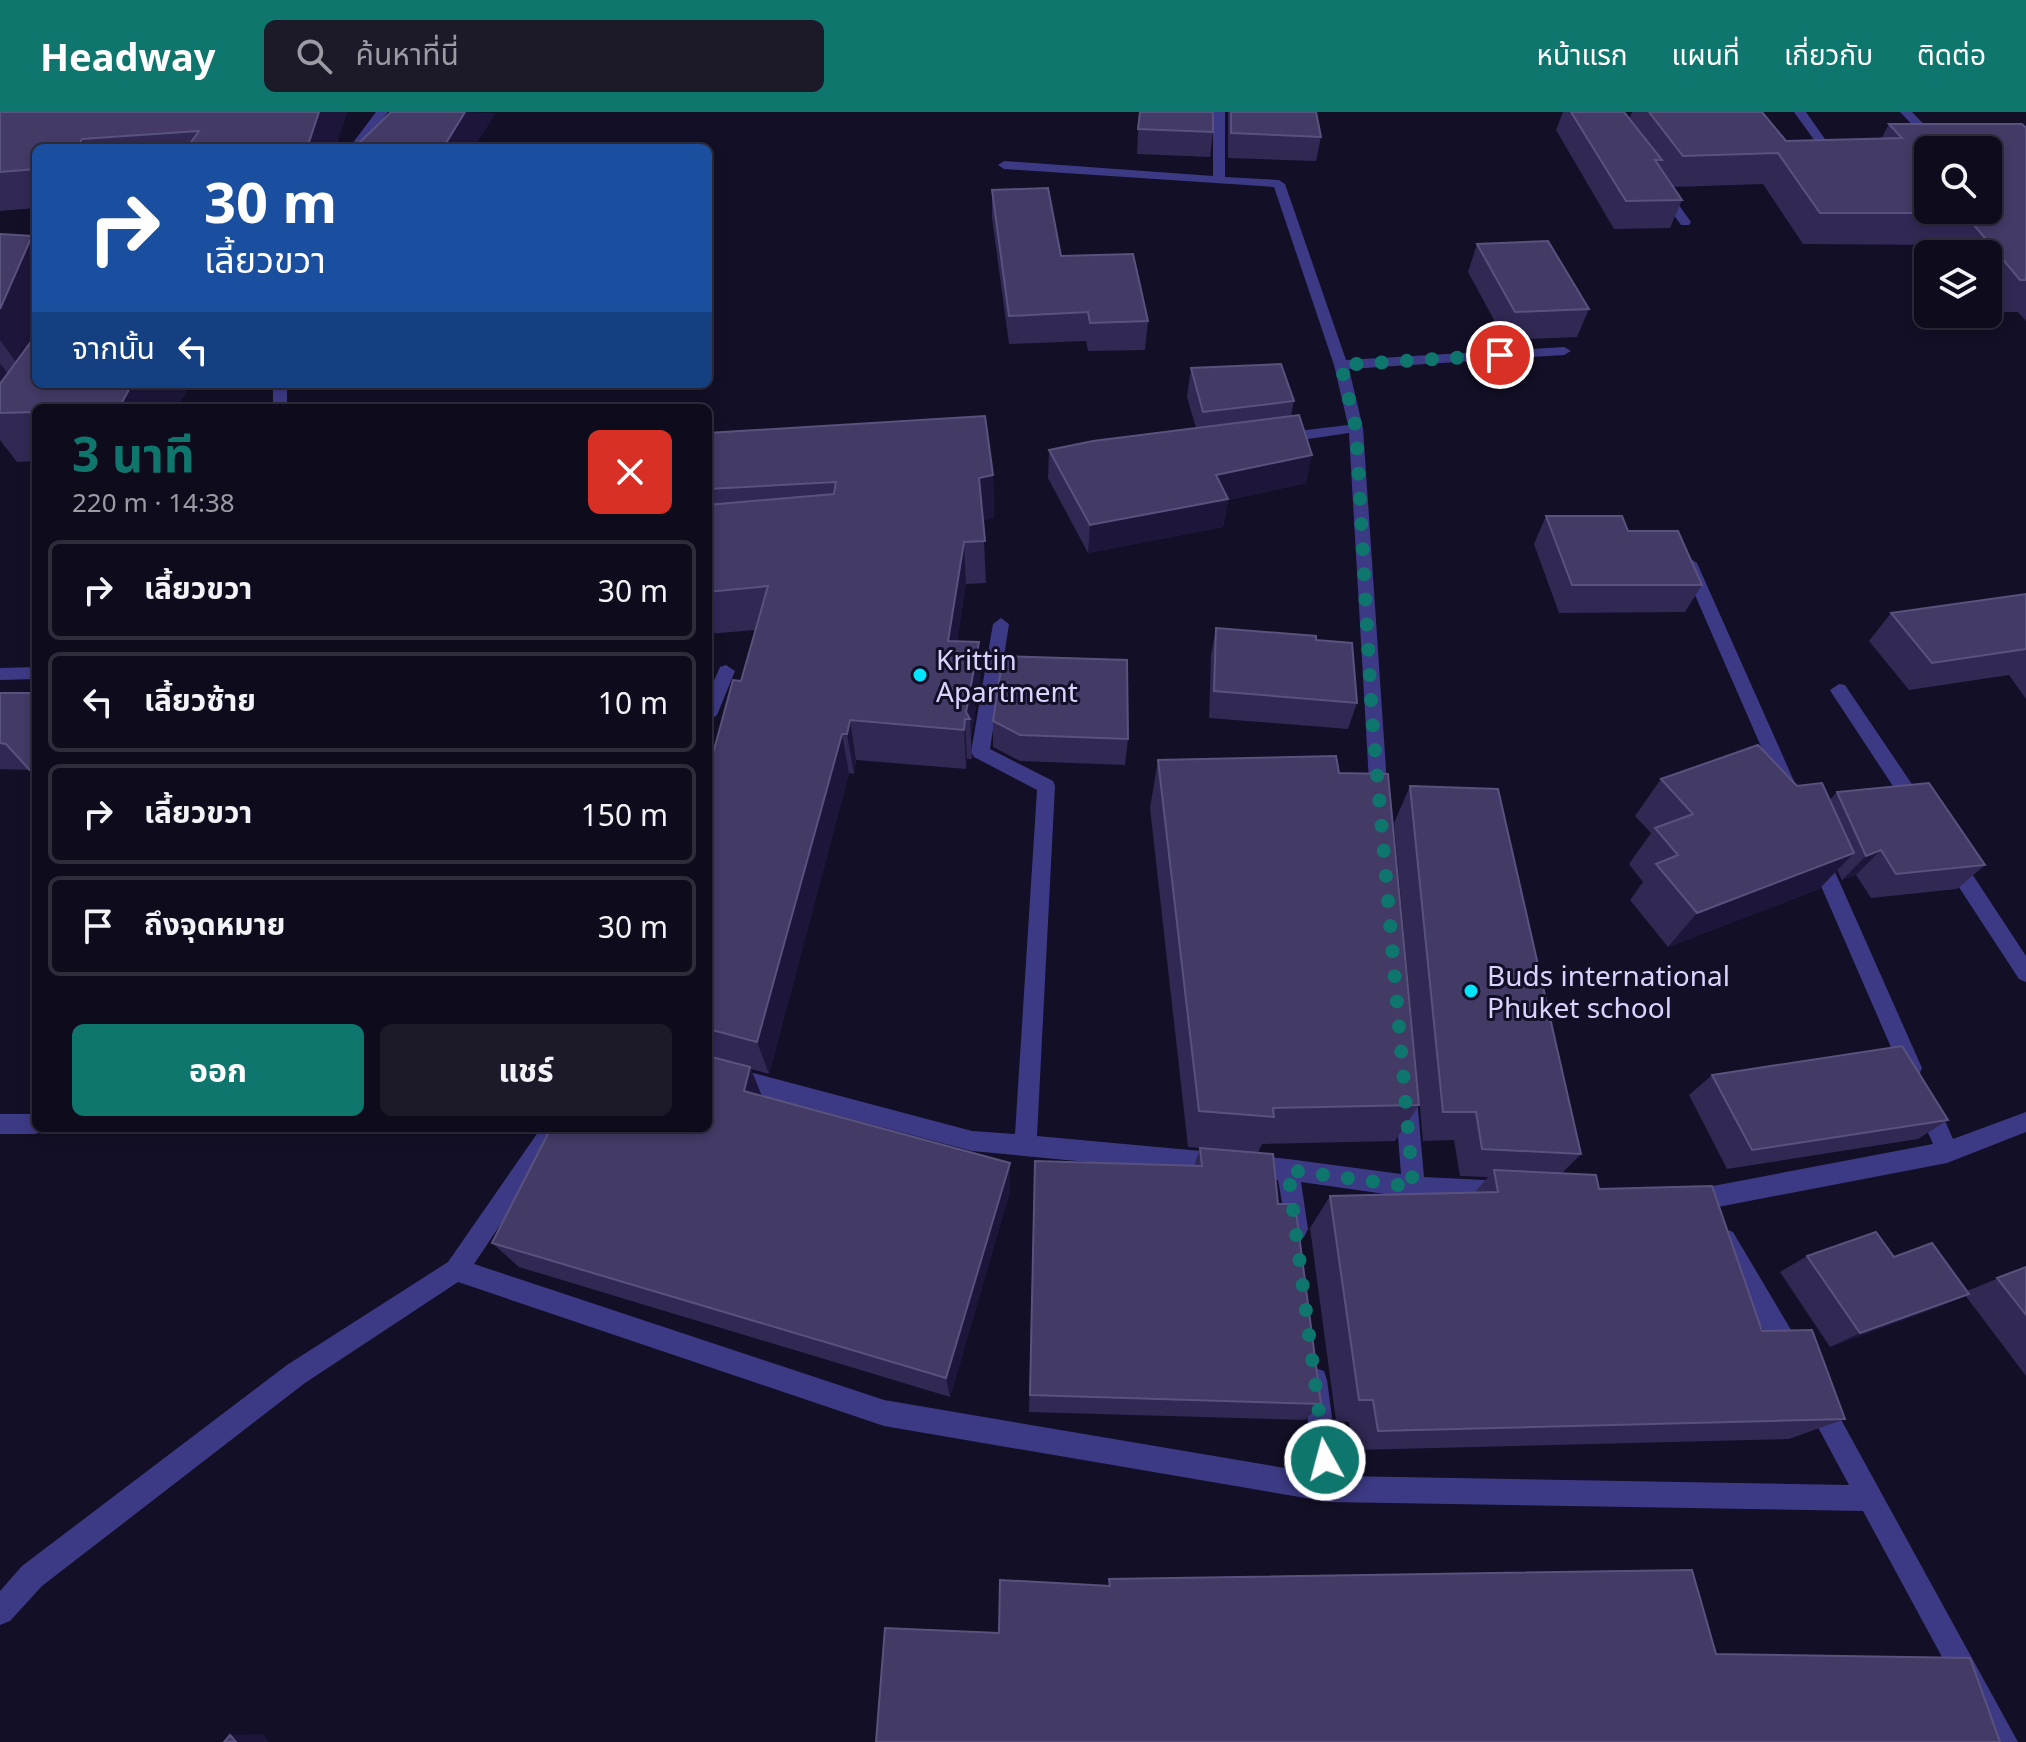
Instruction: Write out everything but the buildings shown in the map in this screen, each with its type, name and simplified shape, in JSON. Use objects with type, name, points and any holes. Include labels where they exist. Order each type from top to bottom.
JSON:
[{"type":"street","points":[[358,144],[382,112]]},
{"type":"street","points":[[1219,112],[1219,181]]},
{"type":"street","points":[[1800,112],[1826,149]]},
{"type":"street","points":[[1906,112],[1929,136]]},
{"type":"street","points":[[1004,165],[1279,184],[1341,365],[1356,428],[1380,811]]},
{"type":"street","points":[[1650,173],[1685,222]]},
{"type":"street","points":[[1341,365],[1564,351]]},
{"type":"street","points":[[1265,440],[1356,428]]},
{"type":"street","points":[[1688,559],[1795,805]]},
{"type":"street","points":[[1001,624],[980,752],[1046,786],[1025,1146]]},
{"type":"street","points":[[712,705],[726,671]]},
{"type":"street","points":[[0,674],[32,673]]},
{"type":"street","points":[[1839,690],[1924,818]]},
{"type":"street","points":[[1808,834],[1947,1152]]},
{"type":"street","points":[[1941,844],[2026,973]]},
{"type":"street","points":[[712,1072],[972,1141],[1288,1170],[1413,1187],[1520,1192]]},
{"type":"street","points":[[1404,1077],[1413,1187]]},
{"type":"street","points":[[1673,1200],[1704,1202],[1947,1152],[2026,1122]]},
{"type":"street","points":[[0,1124],[32,1124]]},
{"type":"street","points":[[0,1611],[32,1576],[296,1374],[456,1270],[551,1132]]},
{"type":"street","points":[[1288,1170],[1298,1246]]},
{"type":"street","points":[[1704,1202],[1872,1498],[2004,1742]]},
{"type":"street","points":[[456,1270],[884,1413],[1329,1489],[1872,1498]]},
{"type":"street","points":[[1311,1352],[1329,1489]]},
{"type":"place","name":"Krittin Apartment","points":[[920,675]]},
{"type":"place","name":"Buds international Phuket school","points":[[1471,991]]},
{"type":"route","points":[[1325,1460],[1288,1170],[1413,1187],[1372,716],[1356,428],[1341,365],[1500,355]]}]
